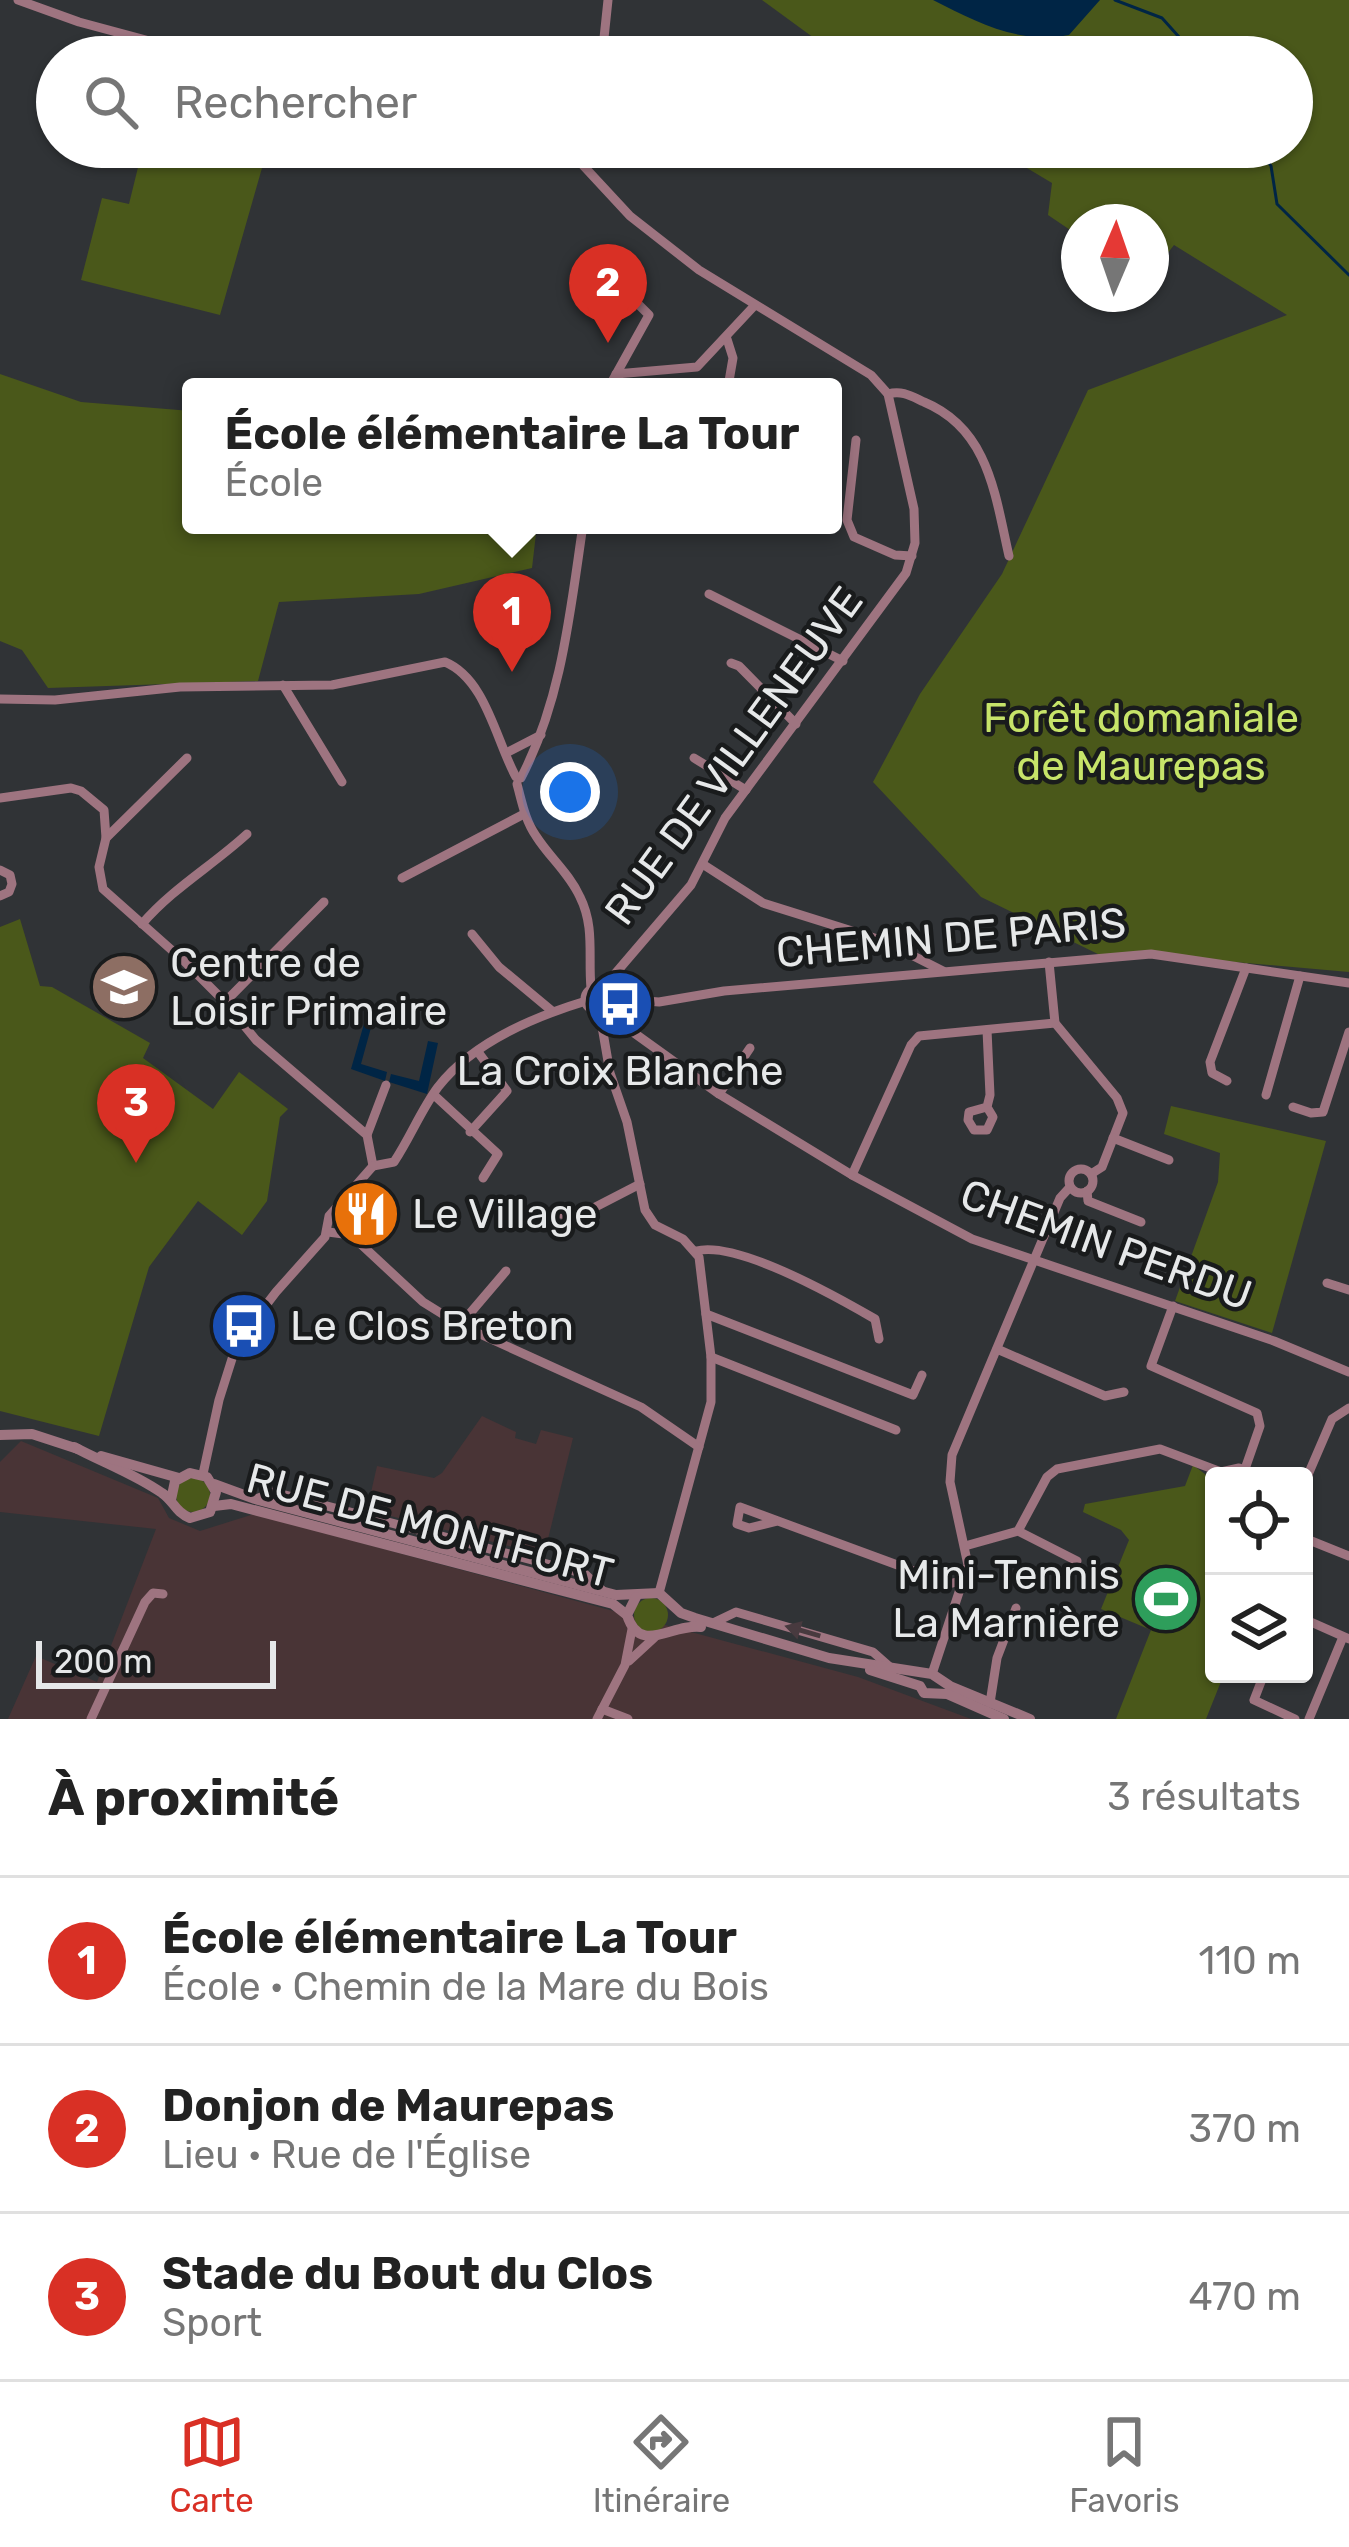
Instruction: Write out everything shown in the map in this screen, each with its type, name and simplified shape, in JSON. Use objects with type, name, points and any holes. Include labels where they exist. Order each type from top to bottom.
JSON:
[{"type":"street","points":[[18,0],[131,36]]},
{"type":"street","points":[[604,36],[608,0]]},
{"type":"street","points":[[586,168],[636,222],[699,270],[851,361],[888,394],[898,391],[936,407],[976,442],[988,466],[1009,556]]},
{"type":"street","points":[[608,274],[649,315],[614,378]]},
{"type":"street","points":[[616,374],[697,367],[755,305]]},
{"type":"street","points":[[727,339],[733,358],[730,378]]},
{"type":"street","name":"RUE DE VILLENEUVE","points":[[599,1009],[600,992],[704,865],[724,818],[906,573],[912,556],[914,509],[888,394]]},
{"type":"street","points":[[856,440],[847,520],[854,537],[895,555],[912,556]]},
{"type":"street","points":[[518,779],[541,735],[559,680],[583,534]]},
{"type":"street","points":[[709,594],[843,661]]},
{"type":"street","points":[[0,699],[55,700],[180,687],[332,685],[445,662],[459,668],[472,685],[518,779],[524,814],[565,870],[592,930],[600,992],[501,1035],[478,1052],[434,1095],[394,1162],[373,1166],[328,1216],[328,1232],[237,1343],[203,1474]]},
{"type":"street","points":[[730,663],[739,666],[796,724]]},
{"type":"street","points":[[283,685],[342,782]]},
{"type":"street","points":[[506,753],[541,735]]},
{"type":"street","points":[[106,838],[188,758]]},
{"type":"street","points":[[694,758],[746,790]]},
{"type":"street","points":[[0,782],[6,796],[71,788],[104,810],[106,838],[99,867],[103,889],[226,1002],[256,1040],[367,1135]]},
{"type":"street","points":[[402,878],[524,814]]},
{"type":"street","points":[[142,924],[164,897],[218,861],[247,834]]},
{"type":"street","points":[[704,865],[763,902],[884,941],[943,971]]},
{"type":"street","points":[[0,870],[10,875],[13,884],[0,896]]},
{"type":"street","points":[[226,1002],[324,902]]},
{"type":"street","points":[[472,934],[499,967],[552,1011]]},
{"type":"street","name":"CHEMIN DE PARIS","points":[[600,992],[659,1002],[724,991],[1151,954],[1349,983]]},
{"type":"street","points":[[1049,962],[1055,1023],[1123,1112],[1102,1167],[1091,1174]]},
{"type":"street","points":[[1227,1081],[1212,1072],[1210,1062],[1246,968]]},
{"type":"street","points":[[1266,1095],[1300,976]]},
{"type":"street","points":[[586,1001],[592,1009],[599,1009],[645,1210],[655,1225],[696,1251],[730,1251],[835,1294],[875,1318],[879,1339]]},
{"type":"street","name":"CHEMIN PERDU","points":[[601,1022],[623,1025],[719,1094],[852,1175],[973,1239],[1349,1372]]},
{"type":"street","points":[[852,1175],[910,1045],[919,1036],[1055,1023]]},
{"type":"street","points":[[986,1030],[987,1107]]},
{"type":"street","points":[[1293,1107],[1323,1112],[1349,1033]]},
{"type":"street","points":[[719,1094],[751,1048]]},
{"type":"street","points":[[470,1132],[507,1091],[478,1052]]},
{"type":"street","points":[[373,1166],[367,1135],[386,1084]]},
{"type":"street","points":[[434,1095],[498,1154],[483,1178]]},
{"type":"street","points":[[1113,1138],[1169,1160]]},
{"type":"street","points":[[1087,1191],[1070,1187],[1075,1170],[1091,1174],[1088,1201],[1142,1222]]},
{"type":"street","points":[[542,1212],[578,1216],[640,1184]]},
{"type":"street","points":[[931,1681],[968,1565],[950,1482],[952,1455],[1060,1198],[1070,1187]]},
{"type":"street","points":[[328,1232],[351,1235],[422,1302],[460,1325],[611,1391],[699,1447]]},
{"type":"street","points":[[659,1593],[713,1392],[696,1251]]},
{"type":"street","points":[[460,1325],[506,1271]]},
{"type":"street","points":[[1327,1283],[1349,1290]]},
{"type":"street","points":[[1173,1306],[1151,1366],[1257,1413],[1260,1426],[1245,1467]]},
{"type":"street","points":[[706,1314],[913,1395],[922,1375]]},
{"type":"street","points":[[997,1349],[1105,1396],[1124,1392]]},
{"type":"street","points":[[711,1357],[896,1430]]},
{"type":"street","points":[[1311,1467],[1332,1419],[1349,1408]]},
{"type":"street","points":[[0,1435],[32,1434],[179,1478]]},
{"type":"street","points":[[74,1447],[171,1500],[178,1512],[190,1518],[204,1516],[214,1507],[214,1484],[203,1474],[190,1473],[172,1485],[171,1500]]},
{"type":"street","points":[[1018,1531],[1046,1477],[1057,1469],[1160,1449],[1208,1467]]},
{"type":"street","name":"RUE DE MONTFORT","points":[[214,1484],[255,1499],[636,1597]]},
{"type":"street","name":"RUE DE MONTFORT","points":[[214,1507],[231,1504],[613,1604],[627,1616]]},
{"type":"street","points":[[778,1521],[950,1584],[964,1580]]},
{"type":"street","points":[[964,1546],[1018,1531],[1077,1561]]},
{"type":"street","points":[[1313,1541],[1349,1555]]},
{"type":"street","points":[[91,1719],[145,1602],[153,1593],[163,1594]]},
{"type":"street","points":[[626,1665],[632,1629],[627,1616],[636,1597],[659,1593]]},
{"type":"street","points":[[659,1593],[681,1613],[829,1658],[890,1667],[1030,1719]]},
{"type":"street","points":[[669,1629],[672,1606]]},
{"type":"street","points":[[990,1703],[998,1658],[1016,1608]]},
{"type":"street","points":[[712,1623],[736,1612],[873,1652],[890,1667]]},
{"type":"street","points":[[1309,1719],[1346,1638],[1313,1623]]},
{"type":"street","points":[[628,1719],[599,1714],[626,1665],[669,1629],[702,1627],[842,1666],[931,1681],[1004,1719]]},
{"type":"street","points":[[632,1629],[654,1638]]},
{"type":"street","points":[[1261,1683],[1254,1700],[1295,1719]]},
{"type":"shaded area","points":[[482,1416],[516,1432],[515,1438],[536,1444],[541,1430],[573,1438],[544,1555],[367,1510],[377,1466],[434,1478]]},
{"type":"shaded area","points":[[21,1441],[158,1498],[169,1518],[200,1531],[254,1514],[858,1677],[971,1719],[8,1719],[36,1656],[97,1682],[156,1529],[0,1512],[0,1462]]},
{"type":"green space","name":"Forêt domaniale de Maurepas","points":[[762,0],[1349,0],[1349,972],[1166,956],[1102,956],[981,897],[873,782],[920,694],[1002,574],[1088,390],[1287,315],[1174,245],[1169,252],[1169,204],[1061,204],[1061,224],[1048,215],[1052,183],[1027,168],[1313,168],[1313,36],[811,36]]},
{"type":"green space","points":[[138,168],[262,168],[220,315],[81,280],[102,198],[129,204]]},
{"type":"green space","points":[[0,374],[81,402],[182,410],[182,534],[536,534],[532,568],[419,594],[279,602],[258,681],[48,688],[22,650],[0,641]]},
{"type":"green space","points":[[20,919],[40,986],[52,987],[150,1043],[143,1058],[213,1109],[239,1072],[288,1109],[280,1117],[267,1201],[242,1235],[198,1201],[149,1267],[99,1436],[0,1411],[0,927]]},
{"type":"green space","points":[[1171,1106],[1326,1141],[1272,1333],[1175,1301],[1218,1182],[1220,1153],[1164,1134]]},
{"type":"green space","points":[[1193,1465],[1205,1474],[1205,1683],[1220,1683],[1206,1719],[1116,1719],[1151,1630],[1101,1609],[1129,1540],[1121,1530],[1083,1512],[1085,1504],[1185,1486]]},
{"type":"green space","points":[[193,1478],[205,1483],[210,1495],[205,1507],[193,1512],[181,1507],[176,1495],[181,1483]]},
{"type":"green space","points":[[651,1598],[663,1603],[668,1615],[663,1627],[651,1632],[639,1627],[634,1615],[639,1603]]},
{"type":"water","points":[[933,0],[1100,0],[1069,35],[1016,34]]},
{"type":"water","points":[[368,1010],[375,1013],[361,1064],[387,1072],[385,1081],[351,1069]]},
{"type":"water","points":[[428,1041],[438,1043],[427,1094],[389,1082],[391,1074],[419,1081]]},
{"type":"waterway","points":[[1115,0],[1162,18],[1178,36]]},
{"type":"waterway","points":[[1271,168],[1277,204],[1349,275]]},
{"type":"place","name":"Donjon de Maurepas","points":[[608,343]]},
{"type":"place","name":"École élémentaire La Tour","points":[[512,672]]},
{"type":"place","name":"Centre de Loisir Primaire","points":[[124,987]]},
{"type":"place","name":"La Croix Blanche","points":[[620,1004]]},
{"type":"place","name":"Stade du Bout du Clos","points":[[136,1163]]},
{"type":"place","name":"Le Village","points":[[366,1214]]},
{"type":"place","name":"Le Clos Breton","points":[[244,1326]]},
{"type":"place","name":"Mini-Tennis La Marnière","points":[[1166,1599]]}]
